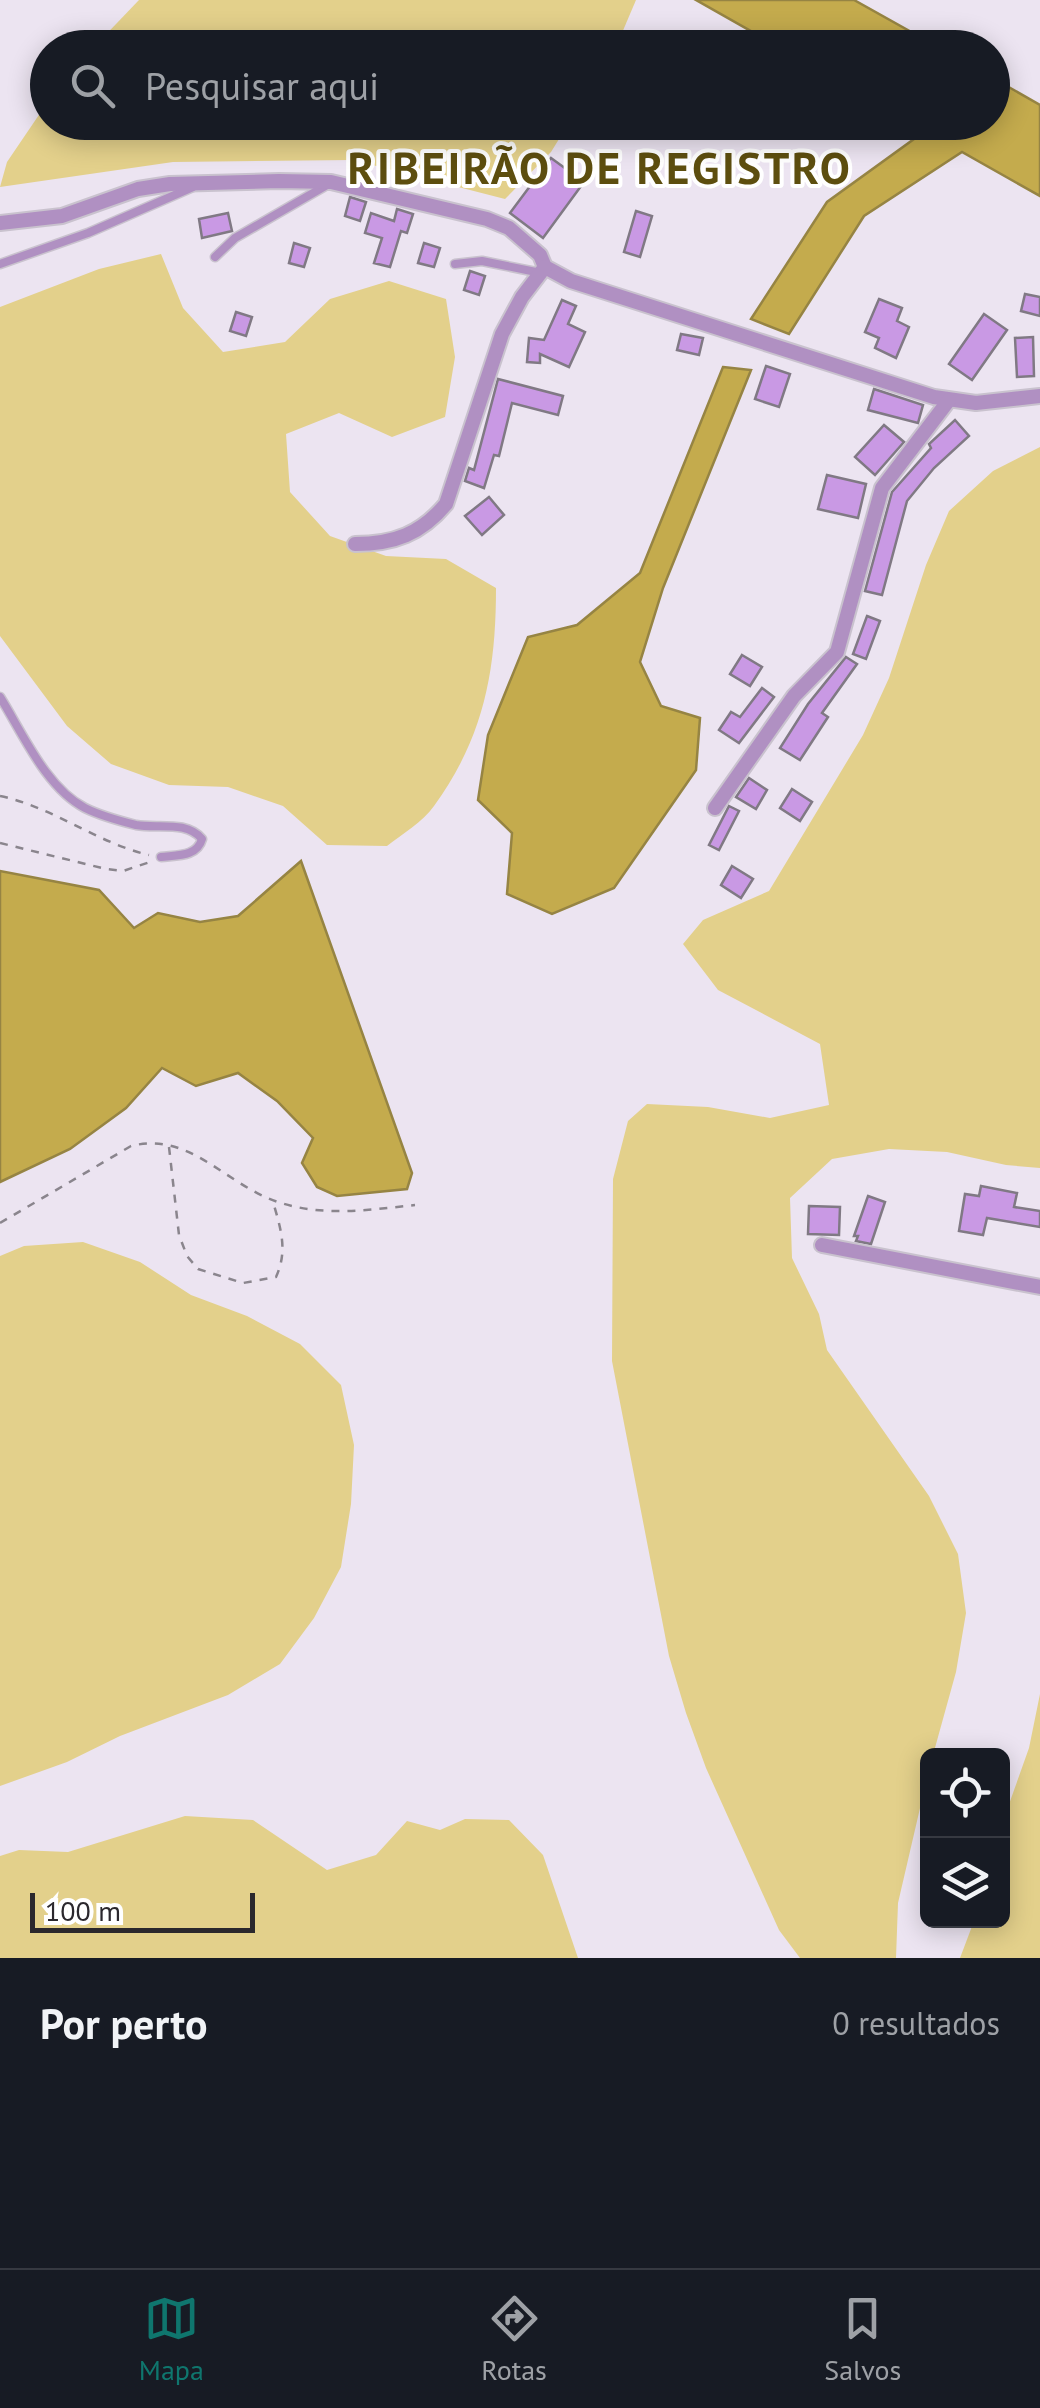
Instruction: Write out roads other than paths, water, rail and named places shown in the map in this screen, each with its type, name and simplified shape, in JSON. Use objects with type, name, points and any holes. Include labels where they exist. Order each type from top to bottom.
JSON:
[{"type":"street","points":[[0,223],[62,216],[138,190],[206,181],[331,182],[487,219],[524,239],[540,255],[543,270],[522,297],[502,334],[446,504],[432,521],[407,537],[380,544],[355,544]]},
{"type":"street","points":[[543,270],[949,400],[976,403],[1040,396]]},
{"type":"street","points":[[715,808],[794,696],[837,652],[882,488],[949,400]]},
{"type":"street","points":[[822,1245],[1040,1287]]},
{"type":"lane","points":[[0,264],[88,233],[206,181]]},
{"type":"lane","points":[[215,257],[236,238],[331,182]]},
{"type":"lane","points":[[455,264],[482,261],[543,270]]},
{"type":"lane","points":[[0,697],[42,763],[70,798],[85,808],[137,825],[185,828],[202,839],[200,847],[192,853],[161,858]]},
{"type":"district","name":"RIBEIRÃO DE REGISTRO","points":[[600,168]]}]
